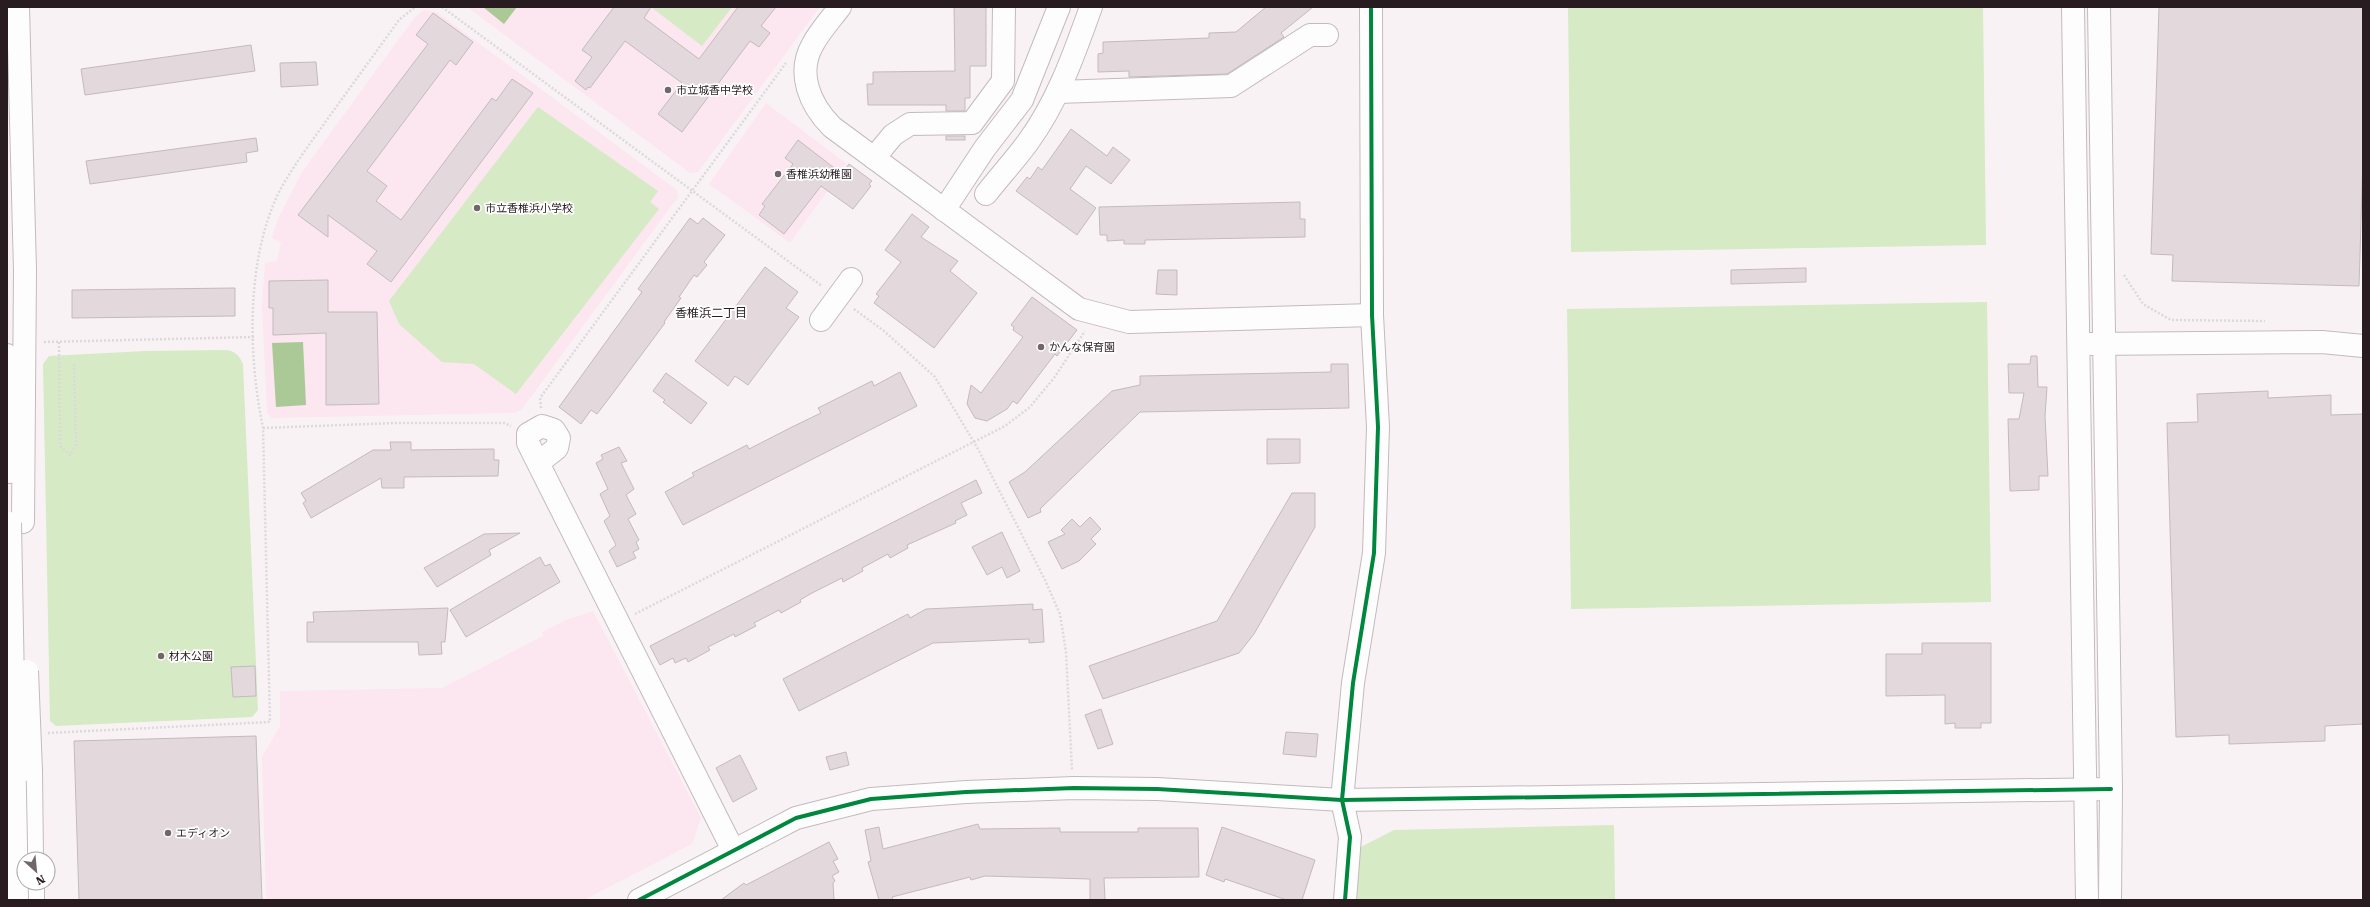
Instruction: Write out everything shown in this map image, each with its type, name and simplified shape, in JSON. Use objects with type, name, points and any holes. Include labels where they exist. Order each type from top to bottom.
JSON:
[{"type":"main road","points":[[18,7],[25,270],[23,580],[31,771],[32,851]]},
{"type":"main road","points":[[840,7],[813,44],[808,54],[805,73],[807,85],[814,104],[821,116],[832,127],[1079,309],[1129,322],[1372,315]]},
{"type":"main road","points":[[874,158],[893,135],[910,124],[972,123],[1003,81],[1004,7]]},
{"type":"main road","points":[[944,210],[985,148],[1022,100],[1059,7]]},
{"type":"main road","points":[[986,194],[1029,142],[1058,92],[1091,7]]},
{"type":"main road","points":[[1345,900],[1350,837],[1342,800],[1353,683],[1374,553],[1378,427],[1372,315],[1371,7]]},
{"type":"main road","points":[[2074,7],[2078,343],[2087,789],[2087,900]]},
{"type":"main road","points":[[2099,7],[2111,789],[2110,900]]},
{"type":"main road","points":[[1058,92],[1231,86],[1310,35],[1327,35]]},
{"type":"main road","points":[[821,320],[851,280]]},
{"type":"main road","points":[[2078,343],[2103,345],[2300,342],[2363,346]]},
{"type":"main road","points":[[7,355],[15,900]]},
{"type":"main road","points":[[538,463],[557,448],[559,438],[554,430],[535,430],[528,443],[538,463],[618,623],[732,850]]},
{"type":"main road","points":[[7,610],[15,900]]},
{"type":"main road","points":[[639,900],[732,850],[796,818],[871,798],[966,792],[1074,788],[1157,790],[1342,800],[2111,789]]},
{"type":"path","points":[[41,733],[270,722],[263,428],[257,401],[252,314],[260,243],[278,194],[307,148],[400,20],[416,7]]},
{"type":"path","points":[[442,7],[884,331],[935,377],[973,441],[1045,580],[1060,614],[1066,659],[1069,737],[1074,788]]},
{"type":"path","points":[[263,428],[395,423],[504,423],[535,430],[540,398],[787,62]]},
{"type":"path","points":[[2124,269],[2124,277],[2143,304],[2172,320],[2271,321]]},
{"type":"path","points":[[618,623],[973,441],[1006,426],[1030,407],[1054,378],[1097,314]]},
{"type":"path","points":[[74,362],[76,445],[70,455],[60,446],[59,342],[254,337]]},
{"type":"shaded area","name":"市立城香中学校","points":[[467,7],[820,7],[698,172],[690,173]]},
{"type":"shaded area","points":[[483,7],[517,7],[504,24]]},
{"type":"shaded area","points":[[651,7],[732,7],[702,46]]},
{"type":"shaded area","points":[[1568,7],[1983,7],[1986,245],[1571,252]]},
{"type":"shaded area","name":"市立香椎浜小学校","points":[[424,10],[437,12],[677,190],[678,197],[522,409],[515,413],[272,418],[267,413],[262,306],[265,263],[277,261],[281,242],[272,238],[278,219],[302,172],[415,17]]},
{"type":"shaded area","name":"香椎浜幼稚園","points":[[766,103],[847,164],[790,243],[709,184]]},
{"type":"shaded area","points":[[538,107],[658,191],[650,202],[659,209],[516,394],[474,364],[442,362],[399,324],[389,301]]},
{"type":"shaded area","points":[[1987,302],[1991,602],[1571,609],[1567,309]]},
{"type":"shaded area","points":[[303,342],[306,405],[276,407],[272,343]]},
{"type":"shaded area","points":[[226,350],[237,354],[243,364],[258,710],[252,717],[56,726],[50,721],[43,364],[49,356],[145,351]]},
{"type":"shaded area","points":[[593,611],[701,818],[692,844],[584,900],[266,900],[262,757],[280,726],[280,691],[442,688],[543,636],[542,632],[566,620]]},
{"type":"shaded area","points":[[1614,825],[1615,900],[1357,900],[1359,848],[1394,830]]},
{"type":"building","points":[[614,7],[651,7],[644,18],[699,59],[738,7],[776,7],[761,26],[770,33],[759,47],[750,41],[682,132],[658,114],[682,83],[625,41],[590,88],[588,87],[586,90],[575,81],[592,57],[582,50]]},
{"type":"building","points":[[954,7],[986,7],[986,66],[970,66],[970,98],[965,98],[965,111],[946,111],[946,105],[868,105],[867,84],[873,84],[873,72],[955,71]]},
{"type":"building","points":[[1266,7],[1313,7],[1281,33],[1284,37],[1227,74],[1129,77],[1129,71],[1098,72],[1098,54],[1103,53],[1103,42],[1209,38],[1209,33],[1236,32]]},
{"type":"building","points":[[2159,7],[2363,7],[2363,157],[2359,286],[2172,281],[2173,255],[2151,254]]},
{"type":"building","points":[[433,13],[473,42],[456,65],[450,60],[367,171],[387,186],[376,201],[401,220],[492,98],[496,101],[512,79],[533,93],[391,282],[367,264],[377,251],[328,215],[328,237],[298,215],[428,44],[416,35]]},
{"type":"building","points":[[251,45],[255,71],[85,95],[81,69]]},
{"type":"building","points":[[316,62],[318,85],[281,87],[280,63]]},
{"type":"building","points":[[1071,129],[1107,156],[1113,147],[1130,160],[1111,184],[1086,166],[1070,189],[1096,208],[1077,235],[1016,191],[1027,177],[1030,179],[1038,167],[1042,170]]},
{"type":"building","points":[[946,136],[965,136],[965,140],[946,140]]},
{"type":"building","points":[[256,138],[258,151],[246,153],[247,162],[90,184],[86,161]]},
{"type":"building","points":[[798,140],[842,174],[849,164],[872,181],[869,184],[871,186],[853,209],[821,186],[784,234],[759,215],[765,206],[762,204],[793,164],[785,158]]},
{"type":"building","points":[[1300,202],[1300,219],[1305,219],[1305,237],[1145,240],[1145,244],[1124,244],[1124,240],[1107,241],[1107,235],[1100,235],[1099,207]]},
{"type":"building","points":[[912,214],[929,227],[921,237],[958,261],[950,271],[977,293],[934,348],[874,303],[879,296],[876,294],[901,262],[885,250]]},
{"type":"building","points":[[690,218],[698,224],[703,218],[725,235],[704,262],[707,265],[697,277],[694,275],[679,297],[681,298],[664,322],[665,323],[597,414],[591,410],[581,424],[559,407],[642,292],[638,289]]},
{"type":"building","points":[[765,267],[798,292],[786,308],[799,317],[748,385],[735,376],[728,386],[695,361]]},
{"type":"building","points":[[1806,268],[1806,282],[1731,284],[1731,270]]},
{"type":"building","points":[[1158,270],[1177,270],[1177,295],[1156,294]]},
{"type":"building","points":[[328,280],[328,312],[377,312],[379,404],[326,405],[326,333],[273,335],[273,308],[269,308],[269,281]]},
{"type":"building","points":[[235,288],[235,316],[72,318],[72,290]]},
{"type":"building","points":[[1032,297],[1077,330],[1057,356],[1055,354],[1017,404],[1013,401],[1007,409],[987,421],[975,418],[967,404],[971,385],[981,393],[1023,337],[1013,330],[1014,327],[1011,325]]},
{"type":"building","points":[[2031,356],[2037,356],[2038,387],[2047,387],[2045,416],[2048,476],[2039,476],[2039,490],[2010,491],[2008,419],[2019,419],[2024,393],[2009,393],[2008,364],[2030,364]]},
{"type":"building","points":[[1331,364],[1348,364],[1349,408],[1140,412],[1040,509],[1041,512],[1028,518],[1009,482],[1025,472],[1112,391],[1140,385],[1140,376],[1331,372]]},
{"type":"building","points":[[900,372],[917,406],[683,525],[665,492],[694,476],[692,473],[747,445],[749,449],[821,413],[818,408],[872,381],[874,386]]},
{"type":"building","points":[[666,373],[707,403],[691,424],[663,402],[665,400],[653,391]]},
{"type":"building","points":[[2268,391],[2268,398],[2331,395],[2331,415],[2363,414],[2363,724],[2325,726],[2325,741],[2229,744],[2229,735],[2176,737],[2167,423],[2198,422],[2197,394]]},
{"type":"building","points":[[1267,439],[1300,439],[1300,463],[1267,464]]},
{"type":"building","points":[[390,442],[411,442],[411,450],[494,449],[494,460],[499,460],[498,476],[404,477],[404,488],[382,488],[381,478],[311,518],[303,503],[306,501],[301,493],[373,450],[391,450]]},
{"type":"building","points":[[619,447],[627,461],[621,463],[634,489],[626,495],[636,514],[628,519],[639,540],[636,542],[639,549],[633,552],[636,558],[617,567],[609,551],[616,545],[604,521],[610,516],[600,494],[608,489],[596,463],[603,459],[601,455]]},
{"type":"building","points":[[976,480],[982,493],[961,503],[967,515],[955,521],[956,523],[907,545],[908,548],[890,558],[888,554],[862,568],[863,571],[843,582],[842,578],[812,593],[800,600],[801,602],[781,613],[779,610],[754,623],[756,626],[735,637],[734,634],[708,647],[710,650],[688,662],[686,658],[675,663],[673,658],[660,665],[650,646]]},
{"type":"building","points":[[1292,493],[1315,493],[1315,527],[1254,634],[1239,653],[1103,699],[1089,666],[1217,621]]},
{"type":"building","points":[[1090,517],[1101,529],[1091,539],[1096,544],[1079,561],[1062,569],[1048,542],[1065,534],[1061,530],[1072,519],[1080,527]]},
{"type":"building","points":[[1002,532],[1020,571],[1007,578],[1002,567],[987,575],[972,547]]},
{"type":"building","points":[[520,533],[489,550],[491,555],[437,587],[424,568],[484,534]]},
{"type":"building","points":[[540,557],[545,566],[550,564],[560,582],[466,637],[450,610]]},
{"type":"building","points":[[1033,604],[1033,610],[1042,609],[1044,642],[1029,643],[1029,639],[933,643],[799,711],[783,679],[908,614],[910,618],[926,609]]},
{"type":"building","points":[[448,608],[445,642],[441,642],[442,654],[419,655],[418,642],[307,642],[307,622],[314,622],[313,612]]},
{"type":"building","points":[[1922,643],[1991,643],[1991,723],[1981,723],[1981,728],[1955,728],[1955,723],[1945,724],[1945,695],[1886,696],[1886,654],[1922,654]]},
{"type":"building","points":[[255,666],[256,696],[233,697],[231,667]]},
{"type":"building","points":[[1101,709],[1113,744],[1098,749],[1085,715]]},
{"type":"building","points":[[1286,732],[1318,734],[1316,757],[1283,754]]},
{"type":"building","name":"エディオン","points":[[256,736],[262,900],[79,900],[74,741]]},
{"type":"building","points":[[846,752],[849,765],[830,770],[826,757]]},
{"type":"building","points":[[740,755],[757,789],[733,802],[716,768]]},
{"type":"building","points":[[978,824],[980,829],[1060,828],[1060,832],[1138,832],[1138,828],[1198,828],[1199,877],[1104,878],[1105,900],[1090,900],[1090,879],[985,876],[971,880],[970,877],[892,897],[893,900],[879,900],[868,862],[871,861],[865,830],[879,827],[883,849]]},
{"type":"building","points":[[1222,827],[1315,860],[1302,900],[1287,900],[1225,879],[1224,882],[1206,875]]},
{"type":"building","points":[[829,842],[838,859],[833,861],[839,872],[832,876],[835,881],[833,883],[834,900],[721,900],[744,883],[746,885]]},
{"type":"cycle path","points":[[1345,900],[1350,837],[1342,800],[1353,683],[1374,553],[1378,427],[1372,315],[1371,7]]},
{"type":"cycle path","points":[[639,900],[796,818],[871,799],[966,792],[1074,788],[1157,789],[1342,800],[2111,789]]},
{"type":"place","name":"市立城香中学校","points":[[668,90]]},
{"type":"place","name":"香椎浜幼稚園","points":[[778,174]]},
{"type":"place","name":"市立香椎浜小学校","points":[[477,208]]},
{"type":"place","name":"かんな保育園","points":[[1041,347]]},
{"type":"place","name":"材木公園","points":[[161,656]]},
{"type":"place","name":"エディオン","points":[[168,833]]},
{"type":"district","name":"香椎浜二丁目","points":[[711,313]]}]
